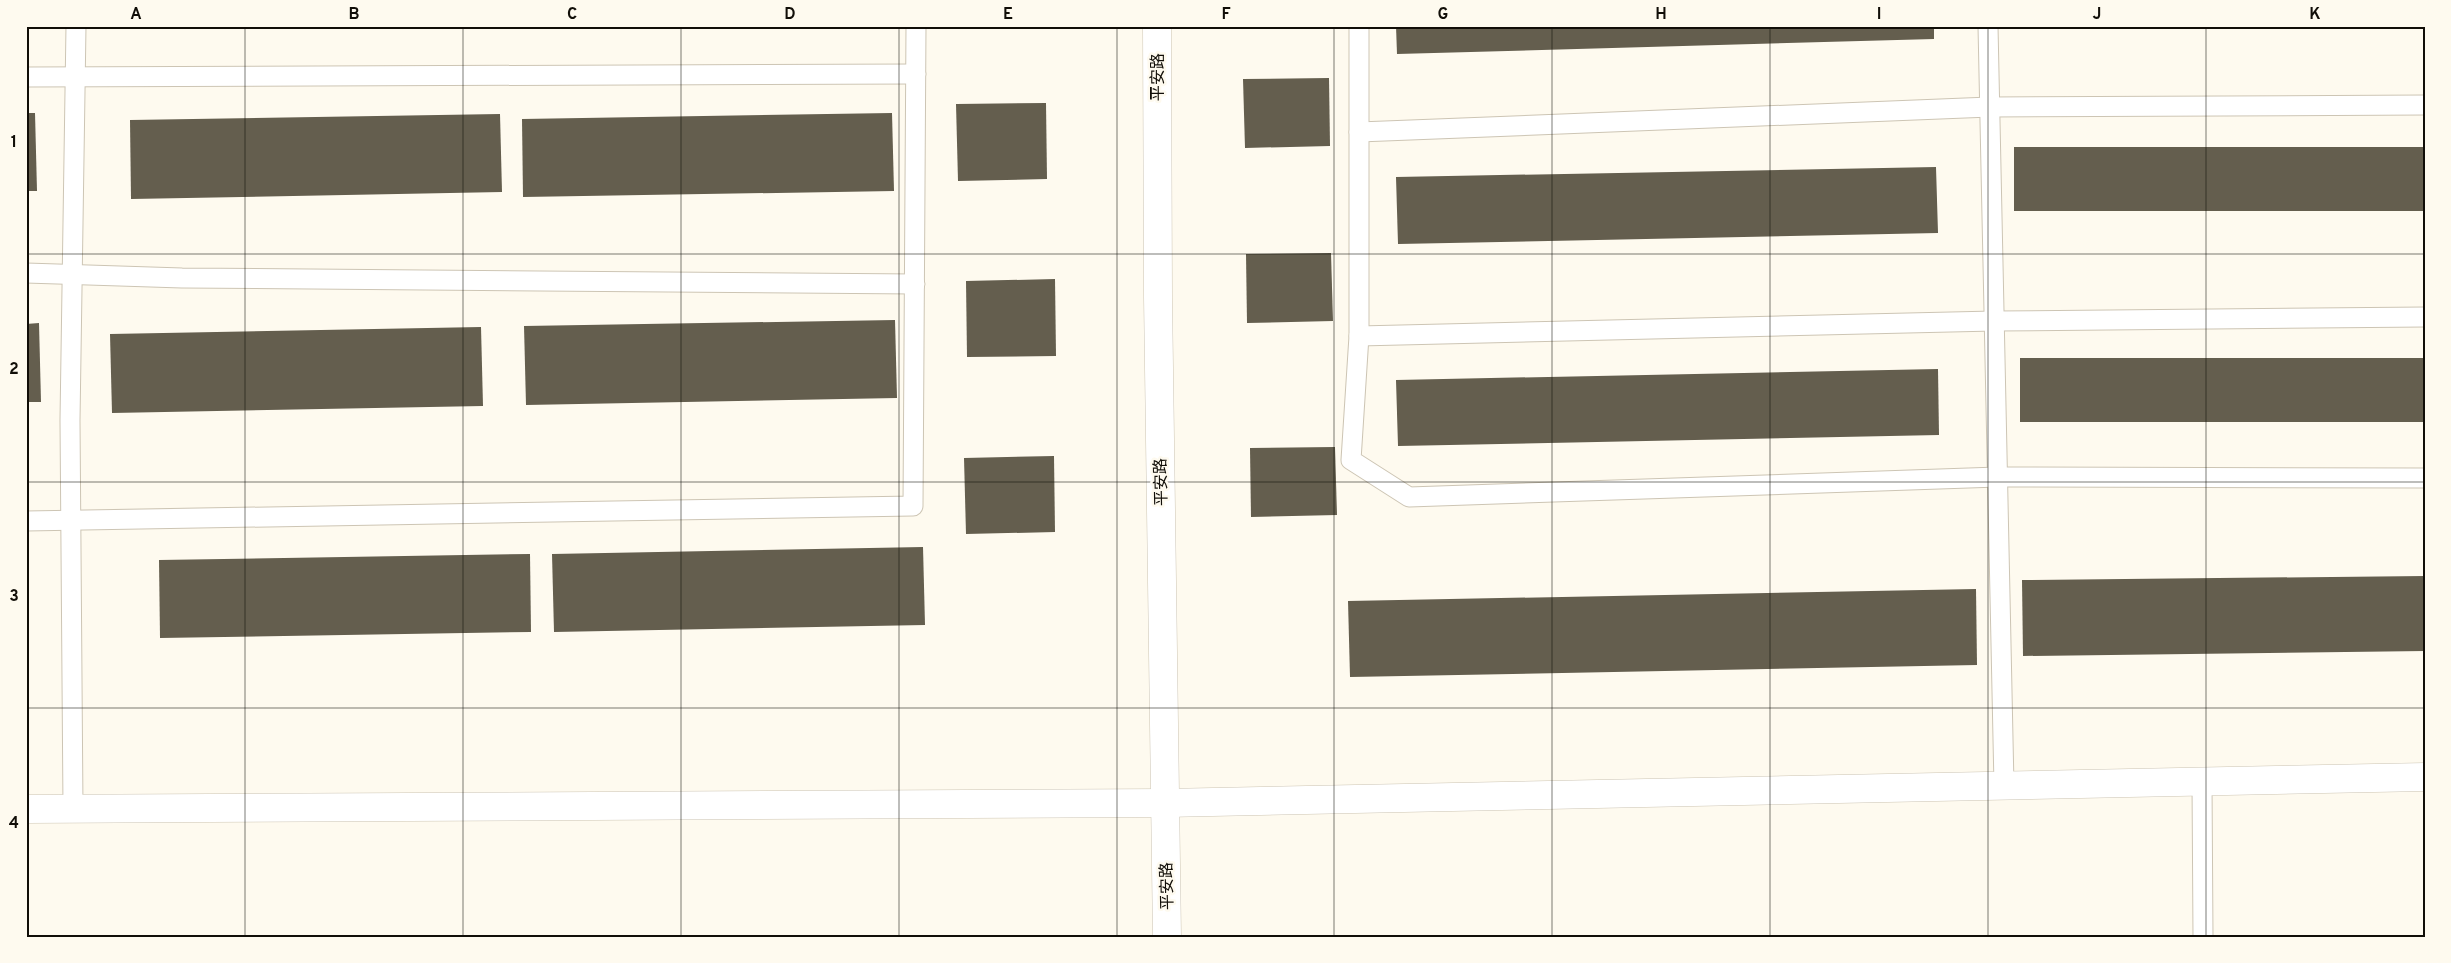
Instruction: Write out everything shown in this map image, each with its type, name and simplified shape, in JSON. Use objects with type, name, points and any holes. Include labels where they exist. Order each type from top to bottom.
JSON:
[{"type":"street","name":"平安路","points":[[1157,26],[1158,287],[1167,937]]},
{"type":"street","points":[[26,809],[1165,802],[2425,777]]},
{"type":"lane","points":[[73,808],[71,521],[72,273],[76,26]]},
{"type":"lane","points":[[26,521],[913,506],[916,26]]},
{"type":"lane","points":[[1359,26],[1359,336],[1351,460],[1410,497],[1998,477],[2425,478]]},
{"type":"lane","points":[[1988,26],[2004,786]]},
{"type":"lane","points":[[26,77],[916,74]]},
{"type":"lane","points":[[1359,132],[1990,107],[2425,105]]},
{"type":"lane","points":[[26,273],[182,278],[915,284]]},
{"type":"lane","points":[[1359,336],[1994,321],[2425,317]]},
{"type":"lane","points":[[2202,782],[2203,937]]},
{"type":"building","points":[[1396,26],[1934,26],[1934,39],[1397,54]]},
{"type":"building","points":[[1329,78],[1330,146],[1245,148],[1243,79]]},
{"type":"building","points":[[1046,103],[1047,179],[958,181],[956,104]]},
{"type":"building","points":[[26,113],[35,113],[37,191],[26,191]]},
{"type":"building","points":[[892,113],[894,191],[523,197],[522,119]]},
{"type":"building","points":[[500,114],[502,192],[131,199],[130,120]]},
{"type":"building","points":[[2014,147],[2425,147],[2425,211],[2014,211]]},
{"type":"building","points":[[1936,167],[1938,233],[1398,244],[1396,177]]},
{"type":"building","points":[[1331,253],[1333,321],[1247,323],[1246,254]]},
{"type":"building","points":[[1055,279],[1056,356],[967,357],[966,281]]},
{"type":"building","points":[[895,320],[897,398],[526,405],[524,326]]},
{"type":"building","points":[[39,323],[41,402],[26,402],[26,324]]},
{"type":"building","points":[[481,327],[483,406],[112,413],[110,334]]},
{"type":"building","points":[[2020,358],[2425,358],[2425,422],[2020,422]]},
{"type":"building","points":[[1938,369],[1939,435],[1398,446],[1396,380]]},
{"type":"building","points":[[1335,447],[1337,515],[1251,517],[1250,448]]},
{"type":"building","points":[[1054,456],[1055,532],[966,534],[964,458]]},
{"type":"building","points":[[923,547],[925,625],[554,632],[552,554]]},
{"type":"building","points":[[530,554],[531,632],[160,638],[159,560]]},
{"type":"building","points":[[2425,576],[2425,651],[2023,656],[2022,580]]},
{"type":"building","points":[[1976,589],[1977,665],[1350,677],[1348,601]]}]
